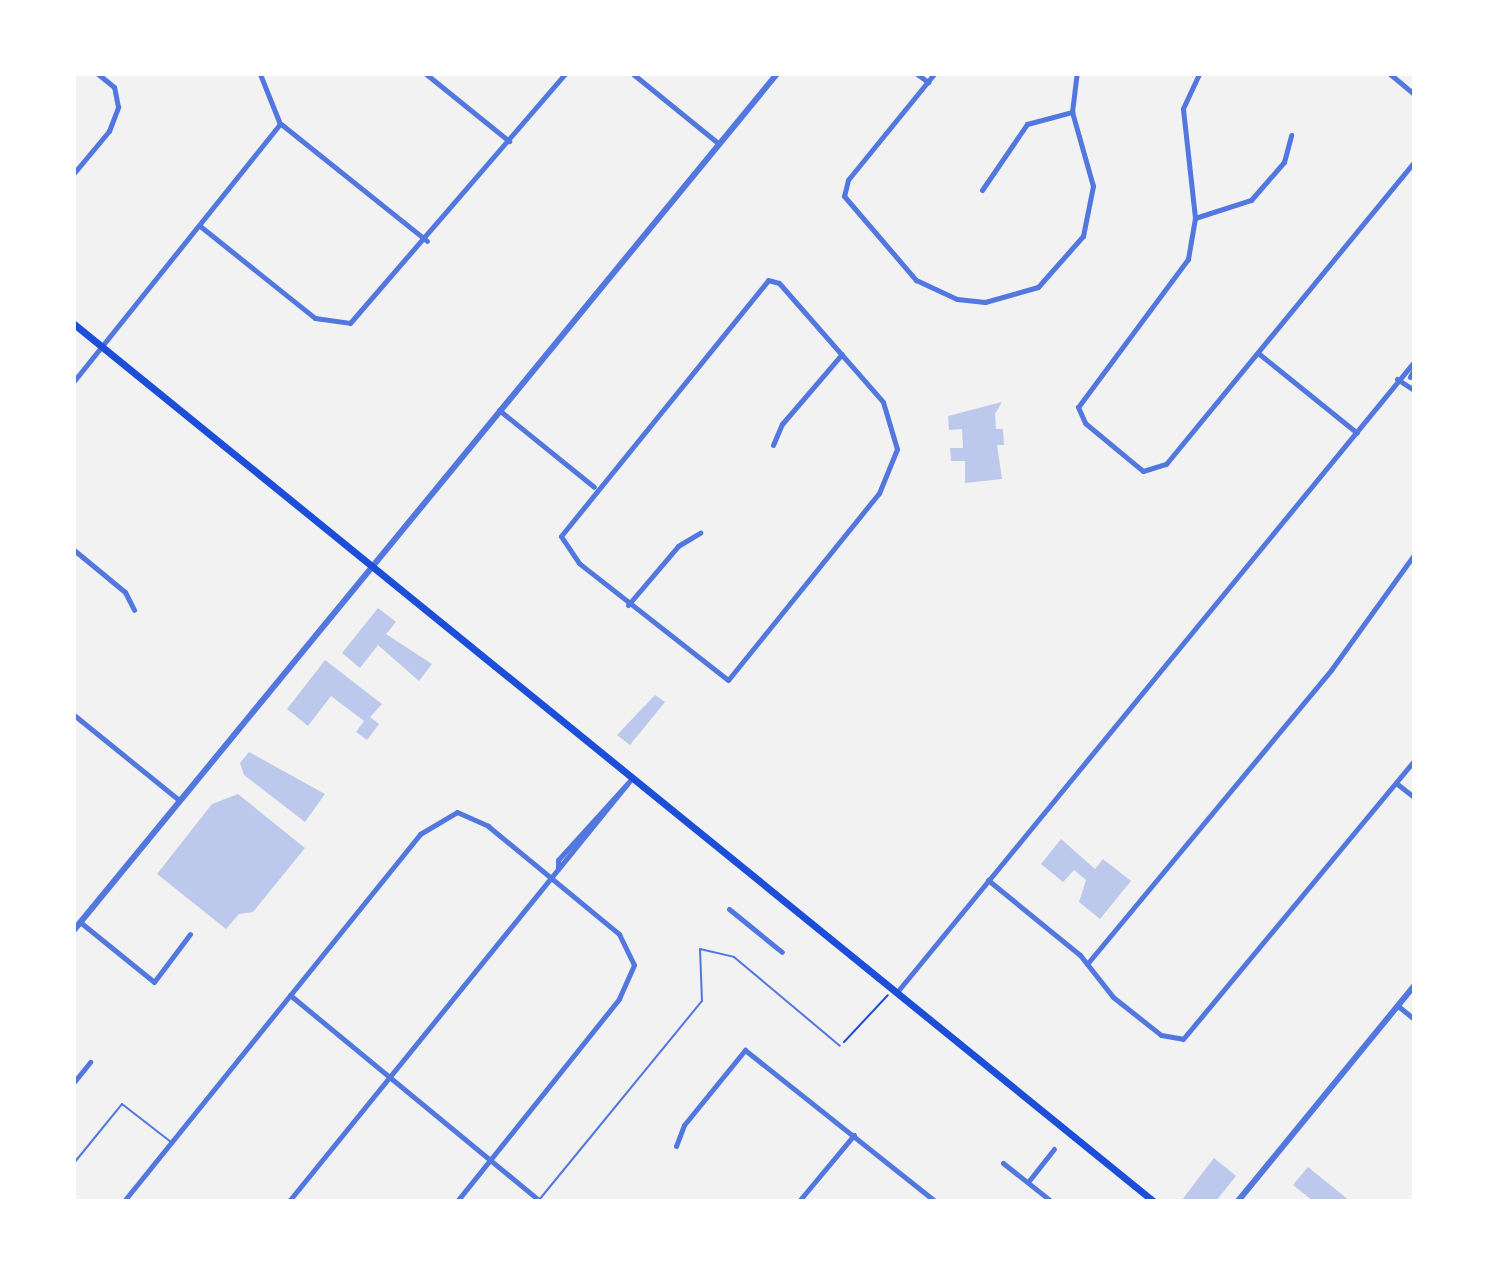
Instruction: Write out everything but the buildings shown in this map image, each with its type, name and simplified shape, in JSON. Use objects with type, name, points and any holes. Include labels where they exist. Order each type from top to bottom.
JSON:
[{"type":"main road","points":[[74,324],[629,781],[897,992],[1153,1201]]},
{"type":"street","points":[[74,173],[109,131],[118,107],[114,87],[98,74]]},
{"type":"street","points":[[260,74],[280,124],[427,241]]},
{"type":"street","points":[[426,74],[510,141]]},
{"type":"street","points":[[200,226],[315,318],[335,325],[366,314],[565,74]]},
{"type":"street","points":[[633,74],[719,144]]},
{"type":"street","points":[[74,930],[369,564],[777,74]]},
{"type":"street","points":[[917,74],[928,82]]},
{"type":"street","points":[[934,74],[844,192],[923,285],[985,302],[1026,293],[1065,264],[1088,224],[1092,177],[1072,112],[1077,74]]},
{"type":"street","points":[[1199,74],[1183,109],[1195,218],[1178,279],[1078,407],[1087,425],[1151,472],[1258,353],[1414,162]]},
{"type":"street","points":[[1390,74],[1414,94]]},
{"type":"street","points":[[982,190],[1027,124],[1072,112]]},
{"type":"street","points":[[74,381],[280,124]]},
{"type":"street","points":[[1195,218],[1251,200],[1284,162],[1291,135]]},
{"type":"street","points":[[768,280],[779,283],[842,354],[890,416],[894,465],[879,493],[728,680],[628,605],[562,542],[563,527],[768,280]]},
{"type":"street","points":[[1258,353],[1357,433]]},
{"type":"street","points":[[773,445],[782,424],[842,354]]},
{"type":"street","points":[[897,992],[1389,395],[1398,376],[1414,362]]},
{"type":"street","points":[[1389,395],[1412,380],[1414,369]]},
{"type":"street","points":[[1398,376],[1412,380]]},
{"type":"street","points":[[1398,376],[1403,386],[1414,390]]},
{"type":"street","points":[[499,410],[594,487]]},
{"type":"street","points":[[628,605],[678,546],[700,533]]},
{"type":"street","points":[[74,550],[125,592],[134,610]]},
{"type":"street","points":[[1087,964],[1331,670],[1414,555]]},
{"type":"street","points":[[74,715],[179,800]]},
{"type":"street","points":[[988,880],[1087,964],[1107,991],[1156,1031],[1183,1039],[1414,761]]},
{"type":"street","points":[[558,869],[568,848],[629,781]]},
{"type":"street","points":[[289,1201],[629,781]]},
{"type":"street","points":[[1396,783],[1414,797]]},
{"type":"street","points":[[124,1201],[440,816],[479,819],[551,877],[626,942],[633,972],[457,1201]]},
{"type":"street","points":[[729,909],[782,952]]},
{"type":"street","points":[[80,922],[154,982],[190,934]]},
{"type":"street","points":[[1238,1201],[1414,986]]},
{"type":"street","points":[[290,995],[539,1201]]},
{"type":"street","points":[[1398,1006],[1414,1019]]},
{"type":"street","points":[[676,1146],[684,1125],[745,1050],[935,1201]]},
{"type":"street","points":[[74,1082],[90,1062]]},
{"type":"street","points":[[799,1201],[854,1135]]},
{"type":"street","points":[[1028,1182],[1054,1149]]},
{"type":"street","points":[[1003,1163],[1051,1201]]},
{"type":"lane","points":[[539,1201],[702,1001],[700,949],[734,957],[842,1045]]},
{"type":"lane","points":[[74,1163],[122,1104],[171,1143]]},
{"type":"path","points":[[842,1045],[883,996]]}]
